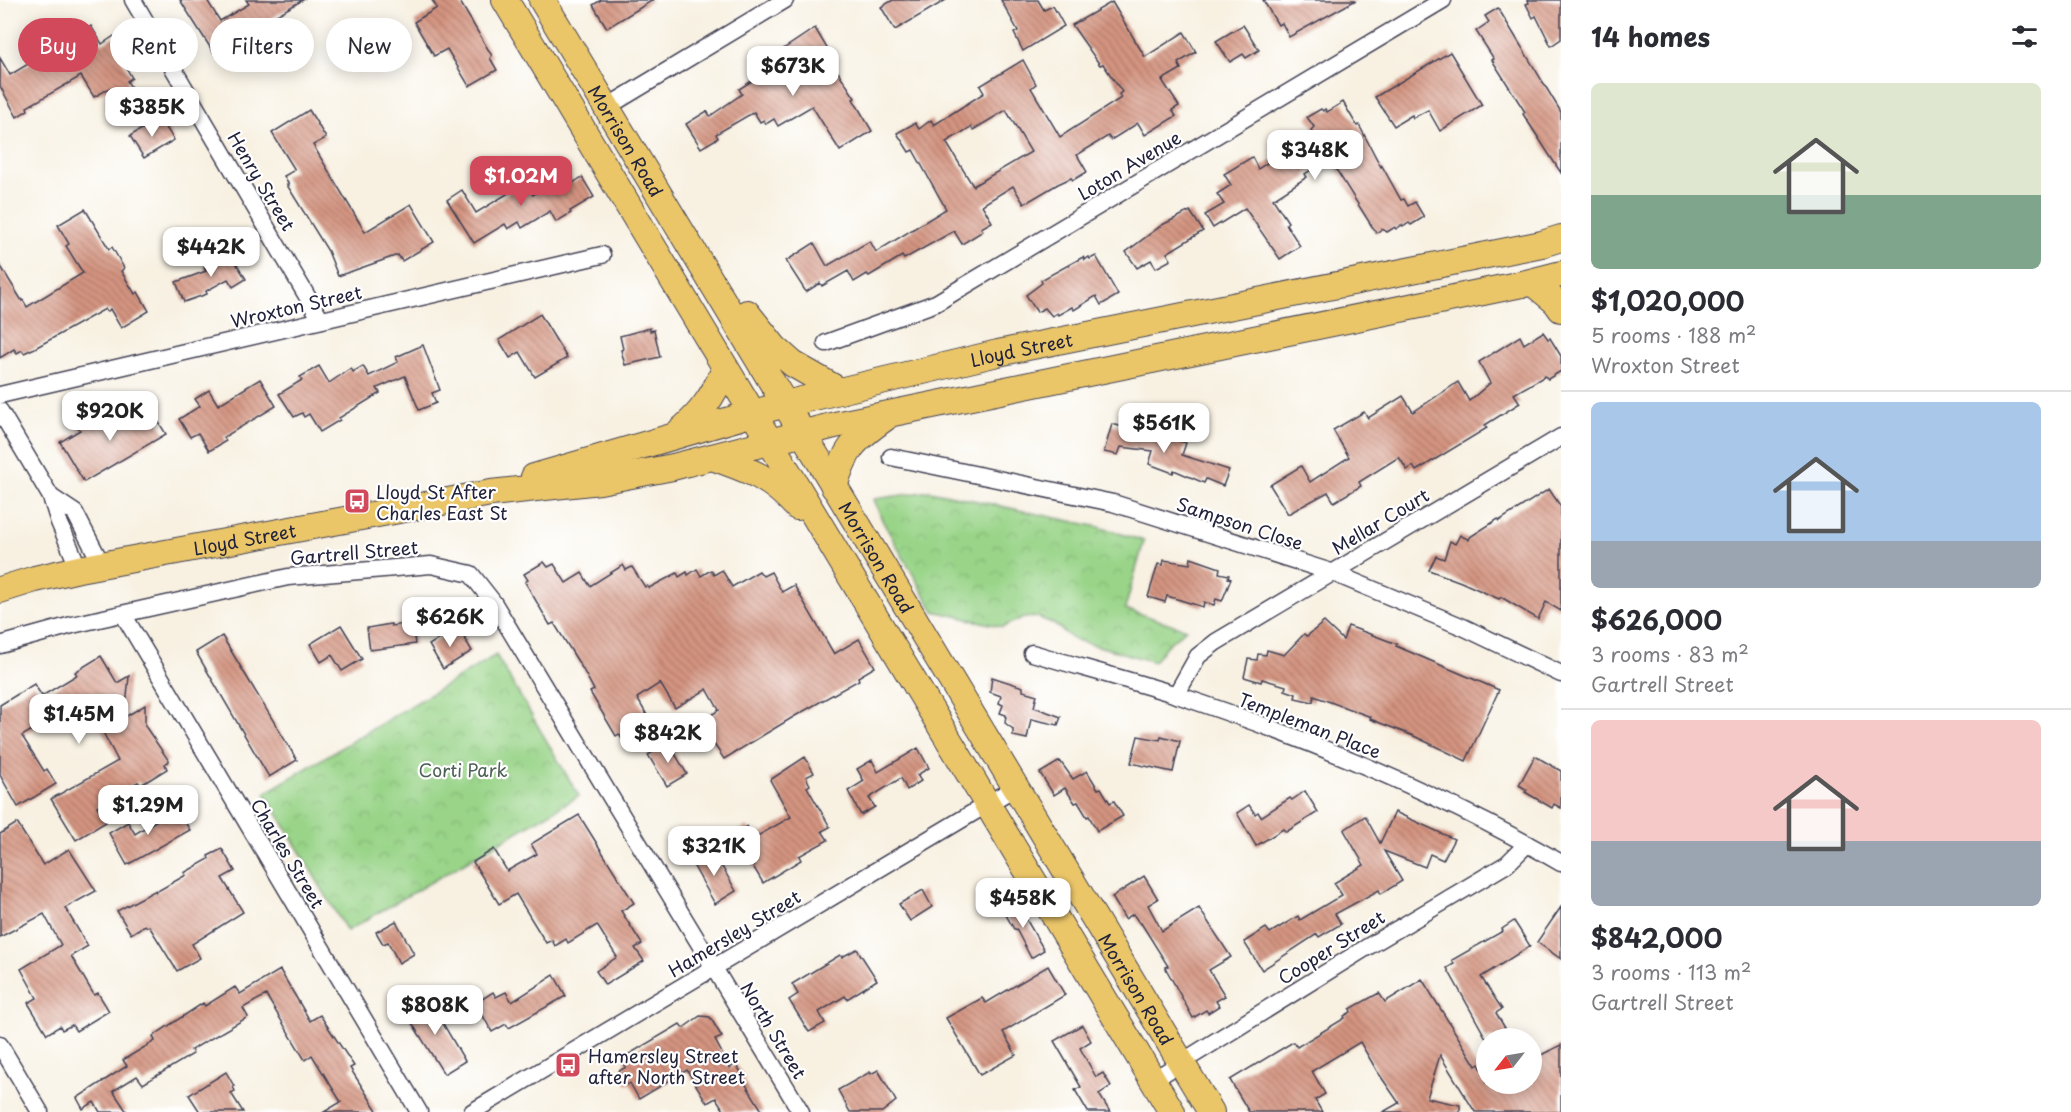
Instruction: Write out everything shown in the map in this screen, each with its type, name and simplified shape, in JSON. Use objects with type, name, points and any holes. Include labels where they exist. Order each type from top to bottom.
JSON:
[{"type":"main road","name":"Morrison Road","points":[[505,0],[1172,1112]]},
{"type":"main road","name":"Morrison Road","points":[[542,0],[1211,1112]]},
{"type":"main road","name":"Lloyd Street","points":[[491,493],[549,472],[785,404],[998,353],[1542,244],[1561,238]]},
{"type":"main road","points":[[706,272],[730,289],[775,348],[793,364],[840,391]]},
{"type":"main road","name":"Lloyd Street","points":[[0,590],[91,567],[491,493],[600,481],[712,457],[801,433],[1522,284],[1561,274]]},
{"type":"main road","points":[[1522,284],[1533,283],[1561,309]]},
{"type":"main road","points":[[674,436],[698,417],[725,369]]},
{"type":"main road","points":[[834,487],[841,463],[853,444],[890,414]]},
{"type":"main road","points":[[712,457],[744,468],[766,479],[782,490],[808,519],[824,532]]},
{"type":"street","name":"Henry Street","points":[[133,0],[321,320]]},
{"type":"street","points":[[607,106],[785,0]]},
{"type":"street","name":"Loton Avenue","points":[[826,343],[936,303],[1443,0]]},
{"type":"street","name":"Wroxton Street","points":[[0,395],[602,255]]},
{"type":"street","points":[[0,411],[51,497],[59,522],[91,567]]},
{"type":"street","name":"Mellar Court","points":[[1176,695],[1198,656],[1216,642],[1561,437]]},
{"type":"street","name":"Sampson Close","points":[[891,457],[1113,503],[1331,572],[1463,627],[1561,674]]},
{"type":"street","points":[[51,497],[75,513],[91,567]]},
{"type":"street","name":"Gartrell Street","points":[[0,645],[72,624],[288,577],[431,565],[471,574],[493,602],[714,968]]},
{"type":"street","name":"Charles Street","points":[[123,614],[419,1112]]},
{"type":"street","name":"Templeman Place","points":[[1032,653],[1176,695],[1314,745],[1420,791],[1561,863]]},
{"type":"street","name":"Hamersley Street","points":[[472,1112],[1016,787]]},
{"type":"street","name":"Cooper Street","points":[[1153,1080],[1364,949],[1507,864],[1527,844]]},
{"type":"street","name":"North Street","points":[[714,968],[801,1112]]},
{"type":"street","points":[[0,1045],[40,1112]]},
{"type":"green space","points":[[930,491],[1099,527],[1144,541],[1125,609],[1186,629],[1166,646],[1154,662],[1073,639],[1052,623],[1037,617],[1022,618],[1003,627],[934,611],[882,520],[874,499]]},
{"type":"green space","name":"Corti Park","points":[[496,655],[579,796],[347,931],[265,793]]},
{"type":"building","points":[[180,0],[207,0],[218,18],[210,18],[210,47],[198,28],[198,18],[191,18]]},
{"type":"building","points":[[246,0],[303,0],[272,18],[225,18],[249,4]]},
{"type":"building","points":[[432,0],[459,0],[492,56],[490,58],[497,70],[469,86],[447,49],[434,56],[414,22],[437,8]]},
{"type":"building","points":[[601,0],[653,0],[607,28],[593,5]]},
{"type":"building","points":[[893,0],[946,0],[895,30],[881,7]]},
{"type":"building","points":[[1001,0],[1038,0],[1044,10],[1053,6],[1064,26],[1023,51],[1014,33],[1018,31]]},
{"type":"building","points":[[1263,0],[1356,0],[1289,37],[1282,23],[1278,25]]},
{"type":"building","points":[[1528,0],[1561,0],[1561,39],[1551,46],[1536,16],[1533,18],[1526,4],[1529,3]]},
{"type":"building","points":[[1112,2],[1145,57],[1184,32],[1196,52],[1178,63],[1181,69],[1162,80],[1179,106],[1172,110],[1176,116],[1145,135],[1138,123],[1111,140],[1108,136],[1077,155],[1087,172],[1073,180],[1071,178],[1058,184],[1024,204],[1013,186],[982,205],[992,222],[981,228],[983,231],[962,244],[954,231],[904,259],[902,256],[869,276],[867,274],[854,282],[848,271],[806,292],[786,261],[814,243],[827,266],[870,241],[876,252],[946,209],[913,150],[909,152],[897,133],[915,123],[919,129],[931,120],[934,125],[984,93],[980,86],[1023,60],[1036,84],[1031,88],[1060,137],[1121,98],[1119,94],[1122,92],[1072,25]],"holes":[[[1006,110],[1031,152],[973,186],[946,142],[971,127],[973,130]]]},
{"type":"building","points":[[1498,8],[1561,112],[1561,173],[1523,114],[1525,112],[1476,31],[1489,22],[1485,16]]},
{"type":"building","points":[[1243,25],[1259,50],[1246,58],[1243,54],[1230,62],[1216,41]]},
{"type":"building","points":[[815,28],[828,50],[825,52],[855,98],[853,99],[872,131],[840,151],[812,106],[778,126],[774,119],[766,124],[764,120],[760,122],[754,112],[716,134],[718,138],[701,148],[686,124],[707,111],[710,116],[742,94],[739,89],[787,59],[782,50]]},
{"type":"building","points":[[98,37],[102,44],[110,39],[110,72],[129,72],[132,78],[127,81],[135,94],[118,103],[110,88],[94,97],[81,76],[27,107],[28,110],[17,117],[0,86],[0,58],[10,75],[18,70],[18,72],[98,72]]},
{"type":"building","points":[[1450,52],[1482,105],[1440,131],[1428,110],[1413,118],[1412,115],[1394,126],[1375,97]]},
{"type":"building","points":[[1343,102],[1357,126],[1359,125],[1401,200],[1404,199],[1408,206],[1415,202],[1424,217],[1411,225],[1409,223],[1396,229],[1395,227],[1387,232],[1382,229],[1376,233],[1329,158],[1305,174],[1307,177],[1273,199],[1300,246],[1280,259],[1245,208],[1213,228],[1205,215],[1224,204],[1217,194],[1231,185],[1224,174],[1252,157],[1258,169],[1313,133],[1311,130],[1314,127],[1307,117],[1321,109],[1327,112]]},
{"type":"building","points":[[309,110],[326,138],[313,145],[365,232],[411,204],[434,242],[402,261],[398,255],[338,276],[328,251],[287,185],[289,185],[284,176],[295,170],[272,133]]},
{"type":"building","points":[[160,118],[174,140],[144,158],[130,136]]},
{"type":"building","points":[[567,173],[573,183],[582,177],[594,197],[556,222],[550,211],[522,228],[519,222],[508,229],[505,224],[474,243],[447,200],[462,190],[476,213],[525,183],[533,195]]},
{"type":"building","points":[[85,209],[109,249],[112,247],[124,268],[121,271],[135,294],[138,292],[149,311],[121,328],[110,309],[107,312],[105,309],[35,348],[24,353],[22,350],[17,353],[14,349],[0,358],[0,265],[27,307],[83,273],[66,246],[69,244],[58,225]]},
{"type":"building","points":[[1190,211],[1203,231],[1167,253],[1171,260],[1156,268],[1151,260],[1137,268],[1126,252],[1162,225]]},
{"type":"building","points":[[230,253],[246,279],[233,287],[228,279],[206,291],[207,294],[184,302],[176,282],[206,271],[204,268]]},
{"type":"building","points":[[1096,256],[1118,295],[1101,305],[1096,296],[1074,310],[1072,307],[1058,315],[1057,313],[1052,316],[1045,308],[1037,312],[1026,295],[1042,283],[1041,280],[1083,257],[1085,260]]},
{"type":"building","points":[[540,314],[567,358],[535,377],[520,352],[510,358],[499,340]]},
{"type":"building","points":[[650,328],[650,331],[654,330],[660,357],[625,365],[620,336]]},
{"type":"building","points":[[1543,332],[1548,339],[1550,338],[1561,356],[1561,371],[1548,379],[1545,376],[1514,394],[1520,403],[1485,425],[1487,428],[1416,471],[1413,466],[1407,470],[1399,457],[1359,482],[1361,486],[1334,502],[1328,492],[1288,514],[1270,485],[1301,466],[1310,482],[1349,457],[1333,430],[1364,412],[1368,418],[1403,396],[1413,412],[1458,382],[1469,401],[1490,383],[1479,362],[1520,336],[1524,344]]},
{"type":"building","points":[[423,345],[440,390],[432,393],[436,403],[419,410],[405,376],[377,388],[380,393],[320,432],[309,414],[304,417],[302,413],[294,417],[279,394],[302,380],[300,377],[319,366],[329,383],[351,368],[353,372],[363,366],[369,376],[398,362],[396,357]]},
{"type":"building","points":[[260,379],[276,406],[224,437],[226,441],[209,451],[198,433],[190,437],[179,419],[200,406],[195,399],[209,390],[218,405]]},
{"type":"building","points":[[142,407],[145,412],[150,408],[166,434],[84,482],[60,442],[80,430],[78,427],[99,414],[107,428]]},
{"type":"building","points":[[1112,424],[1158,436],[1159,434],[1186,443],[1182,455],[1229,470],[1223,486],[1206,479],[1204,483],[1174,470],[1173,473],[1149,464],[1153,451],[1121,447],[1118,455],[1104,452]]},
{"type":"building","points":[[1549,489],[1561,507],[1561,611],[1546,602],[1538,619],[1501,597],[1499,599],[1429,570],[1436,556],[1444,559],[1450,541],[1455,544],[1460,535],[1469,540],[1470,537],[1498,519],[1499,521]]},
{"type":"building","points":[[1191,558],[1220,568],[1219,573],[1229,575],[1228,578],[1231,579],[1222,601],[1216,599],[1214,605],[1204,602],[1203,607],[1167,596],[1165,602],[1148,597],[1158,564],[1163,565],[1164,560],[1190,564]]},
{"type":"building","points":[[544,562],[548,567],[554,564],[566,583],[582,573],[590,586],[623,565],[626,570],[632,567],[645,587],[649,588],[677,573],[679,577],[687,572],[688,575],[697,569],[701,576],[711,570],[714,575],[722,570],[732,587],[759,571],[763,576],[771,572],[782,592],[794,585],[834,654],[859,639],[875,667],[858,677],[859,680],[724,759],[707,734],[709,733],[702,721],[719,710],[707,689],[675,708],[660,683],[637,698],[648,717],[639,721],[643,727],[622,739],[619,734],[616,736],[590,692],[594,690],[582,668],[554,623],[550,625],[525,582],[528,580],[524,574]]},
{"type":"building","points":[[1324,622],[1343,640],[1348,626],[1397,644],[1396,646],[1499,690],[1466,761],[1416,737],[1370,719],[1371,717],[1314,696],[1313,702],[1295,698],[1296,694],[1285,690],[1286,686],[1262,679],[1261,682],[1244,677],[1248,659],[1257,660],[1258,654],[1266,655],[1267,650],[1284,655],[1304,634],[1307,636]]},
{"type":"building","points":[[412,623],[415,644],[370,650],[367,628]]},
{"type":"building","points":[[341,625],[362,659],[342,671],[332,655],[321,662],[310,644]]},
{"type":"building","points":[[458,627],[472,651],[443,669],[429,645]]},
{"type":"building","points":[[222,636],[297,760],[269,777],[196,652]]},
{"type":"building","points":[[101,656],[117,683],[129,676],[125,717],[145,705],[145,726],[169,761],[165,764],[167,769],[141,785],[138,782],[97,806],[106,822],[76,840],[51,799],[118,761],[96,719],[82,700],[22,736],[44,771],[47,769],[56,784],[18,807],[0,775],[0,705],[34,684],[42,696],[77,675],[75,672]]},
{"type":"building","points":[[992,677],[1023,687],[1023,691],[1037,695],[1034,707],[1061,717],[1058,725],[1031,719],[1027,739],[1013,736],[1013,729],[1005,723],[1006,715],[1000,713],[1003,705],[999,703],[1001,696],[990,692]]},
{"type":"building","points":[[1138,736],[1160,740],[1161,736],[1180,741],[1173,772],[1131,763]]},
{"type":"building","points":[[668,742],[687,774],[667,786],[648,755]]},
{"type":"building","points":[[918,748],[929,768],[917,775],[921,781],[907,790],[901,778],[869,798],[875,807],[861,815],[848,791],[864,781],[857,769],[872,760],[878,772]]},
{"type":"building","points":[[1535,756],[1561,771],[1561,808],[1554,804],[1552,808],[1525,792],[1527,790],[1519,785]]},
{"type":"building","points":[[805,757],[814,773],[806,777],[810,785],[807,787],[830,827],[822,831],[828,840],[799,856],[801,860],[763,883],[734,834],[747,826],[754,838],[791,817],[770,780]]},
{"type":"building","points":[[1060,761],[1073,779],[1087,771],[1098,789],[1101,788],[1110,803],[1114,801],[1123,816],[1097,831],[1089,816],[1087,817],[1078,802],[1075,803],[1065,788],[1054,795],[1040,773]]},
{"type":"building","points":[[1305,791],[1318,812],[1286,832],[1283,829],[1256,846],[1237,813],[1249,805],[1255,814],[1258,812],[1261,817]]},
{"type":"building","points":[[176,808],[190,830],[127,865],[109,833],[128,822],[135,834]]},
{"type":"building","points":[[1395,812],[1454,839],[1443,860],[1430,854],[1425,867],[1384,851],[1402,881],[1381,894],[1379,890],[1335,914],[1341,924],[1319,937],[1317,934],[1262,970],[1244,942],[1266,928],[1270,933],[1298,916],[1300,920],[1342,895],[1334,883],[1364,865],[1344,830],[1365,816],[1380,843]]},
{"type":"building","points":[[579,815],[634,903],[621,911],[642,944],[635,948],[644,961],[605,985],[596,971],[617,957],[597,925],[568,943],[566,939],[555,946],[552,940],[546,943],[516,894],[499,904],[473,862],[494,849],[507,871],[537,854],[531,844]]},
{"type":"building","points":[[17,823],[43,865],[69,849],[96,891],[65,908],[88,946],[71,956],[94,995],[98,993],[109,1011],[76,1031],[72,1025],[62,1030],[60,1026],[47,1034],[28,1003],[37,998],[21,969],[61,945],[44,914],[0,937],[0,834]]},
{"type":"building","points":[[222,849],[235,871],[222,878],[243,912],[192,944],[200,958],[177,971],[149,926],[145,925],[131,934],[117,911],[186,875],[184,873]]},
{"type":"building","points":[[713,851],[736,891],[715,904],[692,863]]},
{"type":"building","points":[[1144,876],[1158,899],[1148,905],[1162,931],[1199,908],[1231,957],[1209,970],[1225,996],[1216,1001],[1219,1006],[1208,1013],[1206,1010],[1193,1018],[1165,967],[1168,966],[1141,923],[1133,914],[1125,919],[1112,897]]},
{"type":"building","points":[[923,890],[932,907],[910,921],[899,904]]},
{"type":"building","points":[[1015,900],[1044,950],[1031,958],[1002,908]]},
{"type":"building","points":[[1561,907],[1561,959],[1537,942]]},
{"type":"building","points":[[396,921],[414,954],[399,963],[388,942],[383,944],[376,932]]},
{"type":"building","points":[[1514,921],[1530,946],[1481,977],[1502,1009],[1496,1013],[1505,1028],[1480,1028],[1447,968],[1454,964],[1452,960],[1503,931],[1502,929]]},
{"type":"building","points":[[857,949],[877,980],[847,999],[845,996],[819,1012],[825,1023],[809,1032],[789,1000],[798,994],[792,984],[840,955],[842,957]]},
{"type":"building","points":[[1048,966],[1065,995],[1003,1032],[1016,1055],[980,1075],[946,1018],[982,998],[986,1003]]},
{"type":"building","points":[[280,970],[310,1021],[320,1015],[354,1066],[350,1068],[378,1112],[324,1112],[341,1102],[312,1055],[305,1060],[266,995],[243,1008],[248,1017],[191,1050],[193,1054],[143,1084],[137,1076],[113,1091],[127,1112],[100,1112],[94,1102],[83,1109],[77,1098],[127,1066],[123,1060],[155,1041],[153,1036],[203,1003],[205,1006],[235,987],[240,994]]},
{"type":"building","points":[[554,975],[566,996],[509,1028],[506,1024],[492,1032],[476,1003],[493,992],[496,997],[506,992],[512,1002]]},
{"type":"building","points":[[1422,979],[1476,1066],[1476,1094],[1542,1094],[1542,1054],[1561,1045],[1561,1112],[1475,1112],[1440,1055],[1427,1098],[1460,1105],[1460,1112],[1383,1112],[1399,1103],[1360,1042],[1312,1071],[1325,1094],[1315,1100],[1322,1112],[1249,1112],[1230,1080],[1293,1042],[1297,1047],[1345,1018],[1344,1016],[1351,1012],[1350,1009],[1379,993],[1385,1002]]},
{"type":"building","points":[[428,998],[465,1061],[444,1074],[405,1012]]},
{"type":"building","points":[[700,1016],[710,1017],[722,1037],[715,1040],[730,1068],[736,1064],[763,1112],[725,1112],[716,1098],[707,1103],[687,1070],[639,1099],[630,1083],[627,1085],[619,1071],[626,1067],[624,1057],[680,1024],[683,1028]]},
{"type":"building","points":[[1082,1025],[1091,1041],[1080,1048],[1096,1077],[1103,1073],[1111,1086],[1099,1094],[1110,1112],[1088,1112],[1075,1090],[1081,1087],[1054,1041]]},
{"type":"building","points":[[878,1070],[896,1101],[882,1112],[850,1112],[838,1090]]},
{"type":"building","points":[[226,1072],[234,1086],[235,1091],[231,1093],[243,1112],[200,1112],[189,1095]]},
{"type":"place","name":"Lloyd St After Charles East St","points":[[357,501]]},
{"type":"place","name":"Hamersley Street after North Street","points":[[568,1065]]}]
